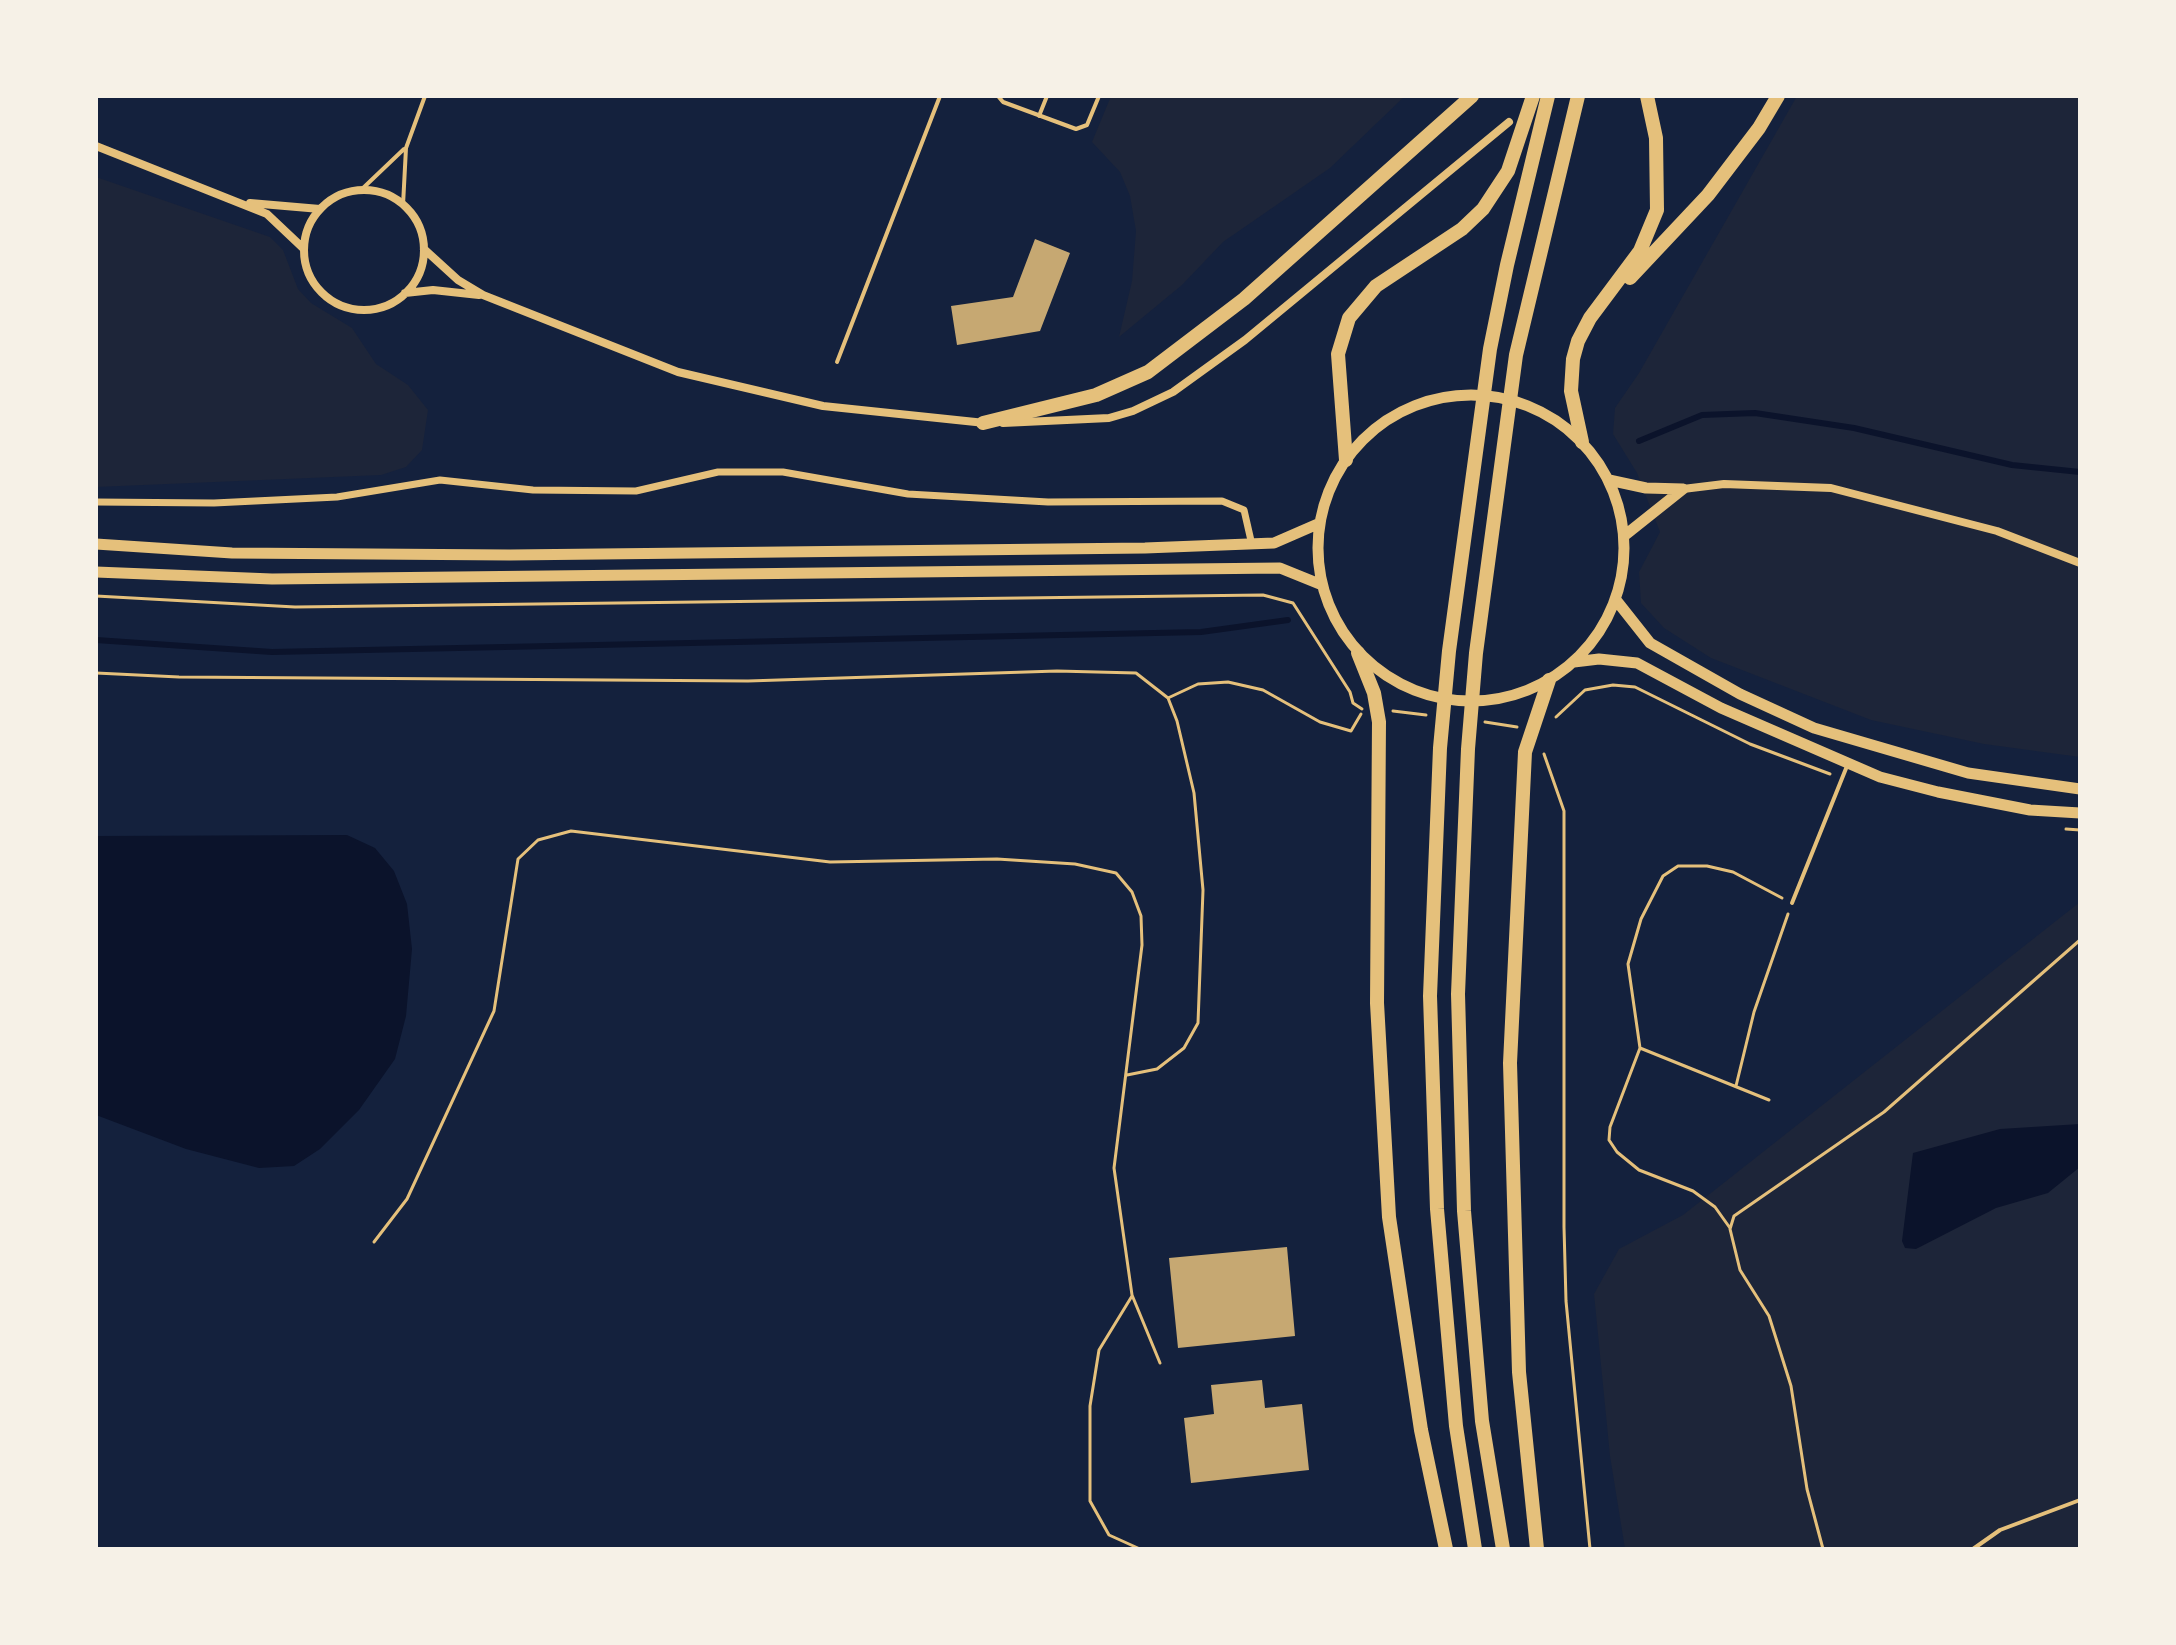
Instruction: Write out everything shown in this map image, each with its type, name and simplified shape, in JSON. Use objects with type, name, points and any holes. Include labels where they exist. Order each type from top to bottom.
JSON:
[{"type":"highway","points":[[983,423],[1096,395],[1148,372],[1244,299],[1472,96]]},
{"type":"highway","points":[[1346,460],[1338,354],[1349,318],[1376,286],[1462,229],[1483,209],[1508,171],[1533,96]]},
{"type":"highway","points":[[1475,1549],[1456,1426],[1437,1209],[1430,996],[1440,748],[1449,651],[1490,349],[1548,96]]},
{"type":"highway","points":[[1503,1549],[1482,1421],[1464,1211],[1458,994],[1468,749],[1476,653],[1516,355],[1578,96]]},
{"type":"highway","points":[[1582,442],[1571,391],[1573,359],[1590,318],[1640,251],[1657,210],[1656,138],[1647,96]]},
{"type":"highway","points":[[1590,318],[1708,195],[1759,128],[1778,96]]},
{"type":"highway","points":[[1358,653],[1371,710],[1377,1003],[1389,1217],[1421,1430],[1446,1549]]},
{"type":"highway","points":[[1537,1549],[1519,1372],[1510,1063],[1525,752],[1549,680]]},
{"type":"street","points":[[424,249],[458,280],[483,295],[692,376],[823,406],[983,423],[1050,424],[1109,418],[1153,403],[1173,392],[1245,340],[1509,122]]},
{"type":"street","points":[[96,146],[267,214],[303,248]]},
{"type":"street","points":[[361,190],[383,193],[403,205],[418,225],[424,249],[415,280],[393,302],[362,310],[332,301],[311,279],[303,248],[306,234],[320,209],[346,193],[361,190]]},
{"type":"street","points":[[242,202],[320,209]]},
{"type":"street","points":[[405,293],[433,290],[483,295]]},
{"type":"street","points":[[1460,396],[1490,396],[1534,408],[1582,442],[1609,480],[1624,536],[1623,569],[1616,600],[1599,634],[1574,662],[1549,680],[1522,693],[1493,700],[1449,700],[1406,688],[1358,653],[1336,621],[1322,585],[1318,554],[1320,523],[1327,496],[1346,460],[1377,427],[1403,411],[1431,401],[1460,396]]},
{"type":"street","points":[[96,502],[214,503],[337,497],[440,480],[533,490],[636,491],[718,472],[783,472],[908,494],[1048,502],[1222,501],[1244,510],[1252,545]]},
{"type":"street","points":[[1609,480],[1646,488],[1683,489],[1724,484],[1831,488],[1997,531],[2080,563]]},
{"type":"street","points":[[1624,536],[1683,489]]},
{"type":"street","points":[[96,544],[232,553],[494,555],[1252,545],[1274,543],[1320,523]]},
{"type":"street","points":[[96,572],[272,579],[1280,568],[1322,585]]},
{"type":"street","points":[[1616,600],[1633,627],[1659,649],[1740,694],[1814,728],[1968,773],[2080,789]]},
{"type":"street","points":[[1574,662],[1609,659],[1637,663],[1721,708],[1848,764],[1938,792],[2030,810],[2080,813]]},
{"type":"lane","points":[[403,205],[406,148],[425,96]]},
{"type":"lane","points":[[837,362],[940,96]]},
{"type":"lane","points":[[998,96],[1003,102],[1039,116],[1083,129],[1099,96]]},
{"type":"lane","points":[[1039,116],[1047,96]]},
{"type":"lane","points":[[361,190],[406,148]]},
{"type":"lane","points":[[1792,903],[1848,764]]},
{"type":"lane","points":[[1973,1549],[2000,1530],[2080,1500]]},
{"type":"path","points":[[96,596],[295,607],[1263,595],[1293,603],[1358,709],[1430,715]]},
{"type":"path","points":[[96,673],[179,677],[748,681],[1136,673],[1168,698],[1194,793],[1203,890],[1198,1023],[1184,1048],[1157,1069],[1127,1075]]},
{"type":"path","points":[[1168,698],[1198,684],[1228,682],[1263,690],[1320,722],[1351,731],[1371,710]]},
{"type":"path","points":[[1472,721],[1544,729],[1585,690],[1613,685],[1635,687],[1750,744],[1842,779]]},
{"type":"path","points":[[1532,728],[1564,811],[1565,1257],[1590,1549]]},
{"type":"path","points":[[2064,829],[2080,830]]},
{"type":"path","points":[[374,1242],[407,1199],[494,1011],[518,859],[538,840],[571,831],[830,862],[997,859],[1075,864],[1116,873],[1132,892],[1141,916],[1142,945],[1114,1168],[1132,1295],[1160,1363]]},
{"type":"path","points":[[1736,1086],[1754,1012],[1792,903],[1733,872],[1707,866],[1678,866],[1663,876],[1641,919],[1628,964],[1640,1048],[1610,1127],[1609,1140],[1617,1152],[1639,1170],[1693,1191],[1715,1207],[1730,1229],[1740,1270],[1769,1316],[1778,1338],[1791,1386],[1807,1489],[1823,1549]]},
{"type":"path","points":[[1730,1229],[1734,1216],[1884,1112],[2080,940]]},
{"type":"path","points":[[1640,1048],[1769,1100]]},
{"type":"path","points":[[1132,1295],[1099,1350],[1090,1406],[1090,1501],[1109,1535],[1140,1549]]},
{"type":"shaded area","points":[[1111,96],[1405,96],[1330,168],[1223,242],[1182,285],[1119,337],[1132,281],[1136,231],[1130,196],[1120,172],[1092,142]]},
{"type":"shaded area","points":[[1797,96],[2080,96],[2080,757],[1984,744],[1871,720],[1711,658],[1664,628],[1641,603],[1639,572],[1660,532],[1637,473],[1613,434],[1615,408],[1639,373]]},
{"type":"shaded area","points":[[96,177],[270,237],[283,250],[298,289],[311,303],[352,328],[376,364],[408,385],[428,410],[422,450],[406,467],[381,475],[96,487]]},
{"type":"shaded area","points":[[347,835],[375,848],[394,871],[407,904],[412,949],[406,1016],[395,1059],[359,1110],[320,1149],[294,1166],[259,1168],[186,1149],[96,1115],[96,836]]},
{"type":"shaded area","points":[[2080,902],[2080,1549],[1625,1549],[1610,1456],[1594,1294],[1619,1249],[1683,1215]]},
{"type":"shaded area","points":[[2080,1124],[2080,1167],[2048,1193],[1996,1208],[1916,1249],[1905,1248],[1902,1241],[1913,1153],[2000,1129]]},
{"type":"building","points":[[1035,239],[1070,253],[1040,331],[957,345],[951,306],[1013,297]]},
{"type":"building","points":[[1287,1247],[1295,1336],[1178,1348],[1169,1258]]},
{"type":"building","points":[[1262,1380],[1265,1408],[1302,1404],[1309,1470],[1191,1483],[1184,1418],[1214,1414],[1211,1385]]},
{"type":"waterway","points":[[1639,441],[1702,415],[1755,413],[1854,428],[2012,465],[2080,472]]},
{"type":"waterway","points":[[96,640],[272,652],[1201,632],[1288,620]]}]
